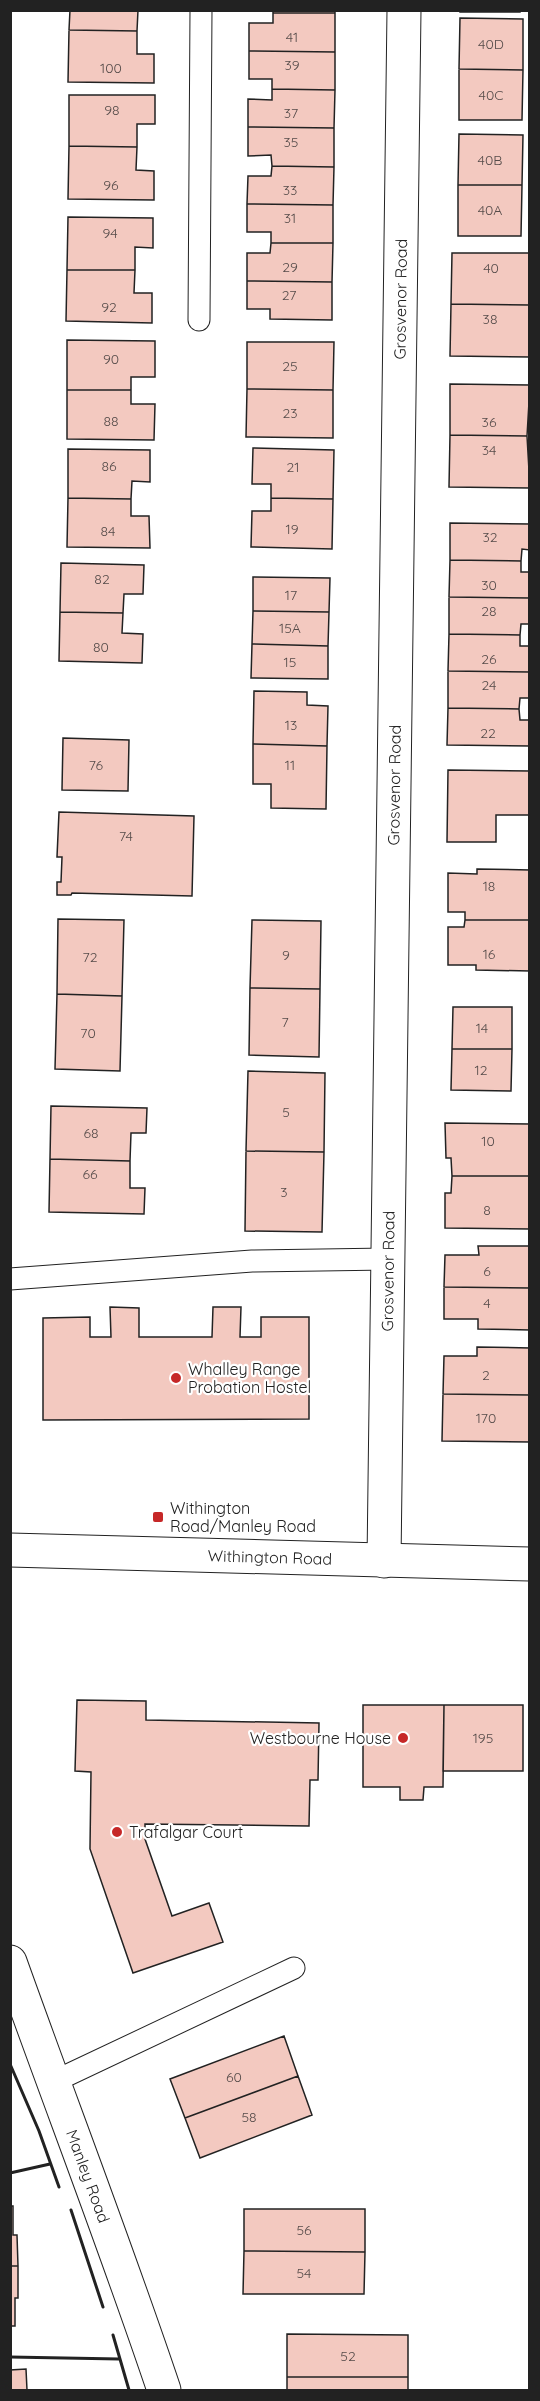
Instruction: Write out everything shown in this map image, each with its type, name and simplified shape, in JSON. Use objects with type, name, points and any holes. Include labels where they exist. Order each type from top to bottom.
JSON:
[{"type":"street","name":"Grosvenor Road","points":[[384,1561],[404,10]]},
{"type":"street","name":"Withington Road","points":[[10,1550],[530,1564]]},
{"type":"street","name":"Manley Road","points":[[10,1962],[52,2082],[134,2300],[164,2391]]},
{"type":"lane","points":[[199,320],[201,10]]},
{"type":"lane","points":[[10,1280],[252,1261],[388,1258]]},
{"type":"lane","points":[[52,2082],[294,1968]]},
{"type":"building","points":[[70,10],[138,10],[137,31],[69,30]]},
{"type":"building","points":[[273,10],[335,10],[335,13],[273,13]]},
{"type":"building","points":[[460,10],[520,10],[520,12],[460,12]]},
{"type":"building","points":[[273,13],[335,13],[335,52],[249,51],[249,23],[273,23]]},
{"type":"building","points":[[460,18],[523,19],[523,70],[459,69]]},
{"type":"building","points":[[69,30],[137,31],[137,54],[154,54],[154,83],[68,82]]},
{"type":"building","points":[[249,51],[335,52],[335,90],[272,89],[272,79],[249,79]]},
{"type":"building","points":[[459,69],[523,70],[522,120],[459,120]]},
{"type":"building","points":[[272,89],[335,90],[334,128],[248,127],[248,99],[272,100]]},
{"type":"building","points":[[69,95],[155,95],[155,124],[137,124],[137,147],[69,146]]},
{"type":"building","points":[[248,127],[334,128],[334,167],[272,166],[271,155],[248,156]]},
{"type":"building","points":[[459,134],[523,135],[522,185],[458,185]]},
{"type":"building","points":[[69,146],[137,147],[136,170],[154,171],[154,200],[68,199]]},
{"type":"building","points":[[272,166],[334,167],[333,205],[247,204],[248,176],[271,176]]},
{"type":"building","points":[[458,185],[522,185],[521,236],[458,236]]},
{"type":"building","points":[[247,204],[333,205],[333,243],[271,243],[271,232],[247,232]]},
{"type":"building","points":[[68,217],[153,218],[153,248],[135,247],[135,270],[67,270]]},
{"type":"building","points":[[271,243],[333,243],[332,282],[247,281],[247,253],[270,253]]},
{"type":"building","points":[[452,253],[530,253],[529,305],[451,304]]},
{"type":"building","points":[[67,270],[135,270],[134,293],[152,293],[152,323],[66,321]]},
{"type":"building","points":[[247,281],[332,282],[332,320],[270,319],[270,309],[247,309]]},
{"type":"building","points":[[451,304],[529,305],[530,357],[450,356]]},
{"type":"building","points":[[67,340],[155,341],[155,377],[131,377],[131,390],[67,390]]},
{"type":"building","points":[[247,342],[334,342],[333,390],[247,389]]},
{"type":"building","points":[[450,384],[530,385],[527,436],[450,435]]},
{"type":"building","points":[[247,389],[333,390],[333,438],[246,437]]},
{"type":"building","points":[[67,390],[131,390],[131,404],[155,404],[154,440],[67,439]]},
{"type":"building","points":[[450,435],[527,436],[530,488],[449,487]]},
{"type":"building","points":[[253,448],[334,450],[333,499],[271,498],[271,484],[252,484]]},
{"type":"building","points":[[68,449],[150,450],[150,482],[132,481],[131,499],[68,498]]},
{"type":"building","points":[[68,498],[131,499],[131,516],[149,516],[150,548],[67,547]]},
{"type":"building","points":[[271,498],[333,499],[332,549],[251,547],[252,511],[271,511]]},
{"type":"building","points":[[450,523],[530,524],[530,550],[522,549],[521,561],[450,560]]},
{"type":"building","points":[[450,560],[521,561],[521,572],[530,572],[530,598],[449,597]]},
{"type":"building","points":[[61,563],[144,565],[143,594],[124,594],[123,613],[60,612]]},
{"type":"building","points":[[253,577],[330,578],[329,612],[253,611]]},
{"type":"building","points":[[449,597],[530,598],[530,624],[521,624],[520,635],[449,634]]},
{"type":"building","points":[[253,611],[329,612],[328,646],[252,644]]},
{"type":"building","points":[[60,612],[123,613],[122,633],[143,634],[142,663],[59,661]]},
{"type":"building","points":[[449,634],[520,635],[520,646],[530,646],[530,672],[448,671]]},
{"type":"building","points":[[252,644],[328,646],[328,679],[251,678]]},
{"type":"building","points":[[448,671],[530,672],[530,698],[520,698],[519,709],[448,708]]},
{"type":"building","points":[[254,691],[307,692],[307,705],[328,706],[327,746],[253,744]]},
{"type":"building","points":[[448,708],[519,709],[520,720],[530,720],[530,746],[447,745]]},
{"type":"building","points":[[63,738],[129,740],[128,791],[62,790]]},
{"type":"building","points":[[253,744],[327,746],[326,809],[271,808],[271,784],[253,784]]},
{"type":"building","points":[[448,770],[530,771],[530,815],[496,815],[496,842],[447,842]]},
{"type":"building","points":[[59,812],[194,816],[192,896],[72,893],[71,895],[57,895],[57,882],[61,882],[62,857],[57,857]]},
{"type":"building","points":[[477,869],[530,870],[529,920],[465,920],[465,912],[448,912],[448,873],[477,874]]},
{"type":"building","points":[[58,919],[124,920],[122,996],[57,994]]},
{"type":"building","points":[[252,920],[321,921],[320,989],[250,988]]},
{"type":"building","points":[[465,920],[529,920],[530,971],[476,970],[476,965],[448,965],[448,927],[464,927]]},
{"type":"building","points":[[250,988],[320,989],[319,1057],[249,1055]]},
{"type":"building","points":[[57,994],[122,996],[120,1071],[55,1069]]},
{"type":"building","points":[[453,1007],[512,1007],[512,1049],[452,1049]]},
{"type":"building","points":[[452,1049],[512,1049],[511,1091],[451,1090]]},
{"type":"building","points":[[248,1071],[325,1073],[324,1152],[246,1151]]},
{"type":"building","points":[[51,1106],[147,1108],[146,1133],[131,1133],[130,1161],[50,1159]]},
{"type":"building","points":[[445,1123],[530,1124],[530,1176],[452,1176],[451,1158],[446,1158]]},
{"type":"building","points":[[246,1151],[324,1152],[322,1232],[245,1231]]},
{"type":"building","points":[[50,1159],[130,1161],[130,1188],[145,1188],[144,1214],[49,1212]]},
{"type":"building","points":[[452,1176],[530,1176],[530,1229],[445,1228],[445,1193],[451,1193]]},
{"type":"building","points":[[478,1246],[530,1246],[530,1288],[444,1287],[445,1255],[479,1255]]},
{"type":"building","points":[[444,1287],[530,1288],[530,1330],[478,1329],[478,1319],[444,1319]]},
{"type":"building","name":"Whalley Range Probation Hostel","points":[[110,1307],[139,1308],[139,1337],[212,1337],[213,1307],[241,1307],[240,1337],[261,1337],[261,1317],[309,1317],[309,1419],[43,1420],[43,1318],[90,1317],[90,1337],[111,1337]]},
{"type":"building","points":[[477,1347],[530,1348],[530,1395],[443,1394],[444,1356],[477,1356]]},
{"type":"building","points":[[443,1394],[530,1395],[530,1442],[442,1441]]},
{"type":"building","name":"Trafalgar Court","points":[[77,1700],[146,1701],[146,1720],[319,1723],[318,1780],[310,1780],[309,1826],[145,1824],[145,1839],[172,1916],[209,1903],[223,1942],[133,1973],[90,1849],[91,1772],[75,1771]]},
{"type":"building","name":"Westbourne House","points":[[363,1705],[444,1705],[443,1787],[424,1787],[423,1800],[400,1800],[400,1787],[363,1787]]},
{"type":"building","points":[[444,1705],[523,1705],[523,1771],[443,1771]]},
{"type":"building","points":[[284,2036],[298,2076],[185,2118],[170,2079]]},
{"type":"building","points":[[298,2076],[312,2115],[200,2158],[185,2118]]},
{"type":"building","points":[[10,2206],[13,2206],[13,2235],[17,2235],[18,2266],[10,2266]]},
{"type":"building","points":[[244,2209],[365,2209],[365,2252],[244,2251]]},
{"type":"building","points":[[244,2251],[365,2252],[364,2294],[243,2294]]},
{"type":"building","points":[[10,2266],[18,2266],[15,2326],[10,2326]]},
{"type":"building","points":[[287,2334],[408,2335],[408,2377],[287,2377]]},
{"type":"building","points":[[26,2369],[27,2390],[10,2390],[10,2370]]},
{"type":"building","points":[[287,2377],[408,2377],[408,2390],[287,2390]]},
{"type":"wall","points":[[10,2064],[39,2131],[59,2187]]},
{"type":"wall","points":[[10,2173],[50,2164]]},
{"type":"wall","points":[[71,2210],[103,2307]]},
{"type":"wall","points":[[113,2335],[129,2390]]},
{"type":"wall","points":[[10,2357],[119,2359]]},
{"type":"place","name":"Whalley Range Probation Hostel","points":[[176,1378]]},
{"type":"place","name":"Withington Road/Manley Road","points":[[158,1517]]},
{"type":"place","name":"Westbourne House","points":[[403,1738]]},
{"type":"place","name":"Trafalgar Court","points":[[117,1832]]}]
